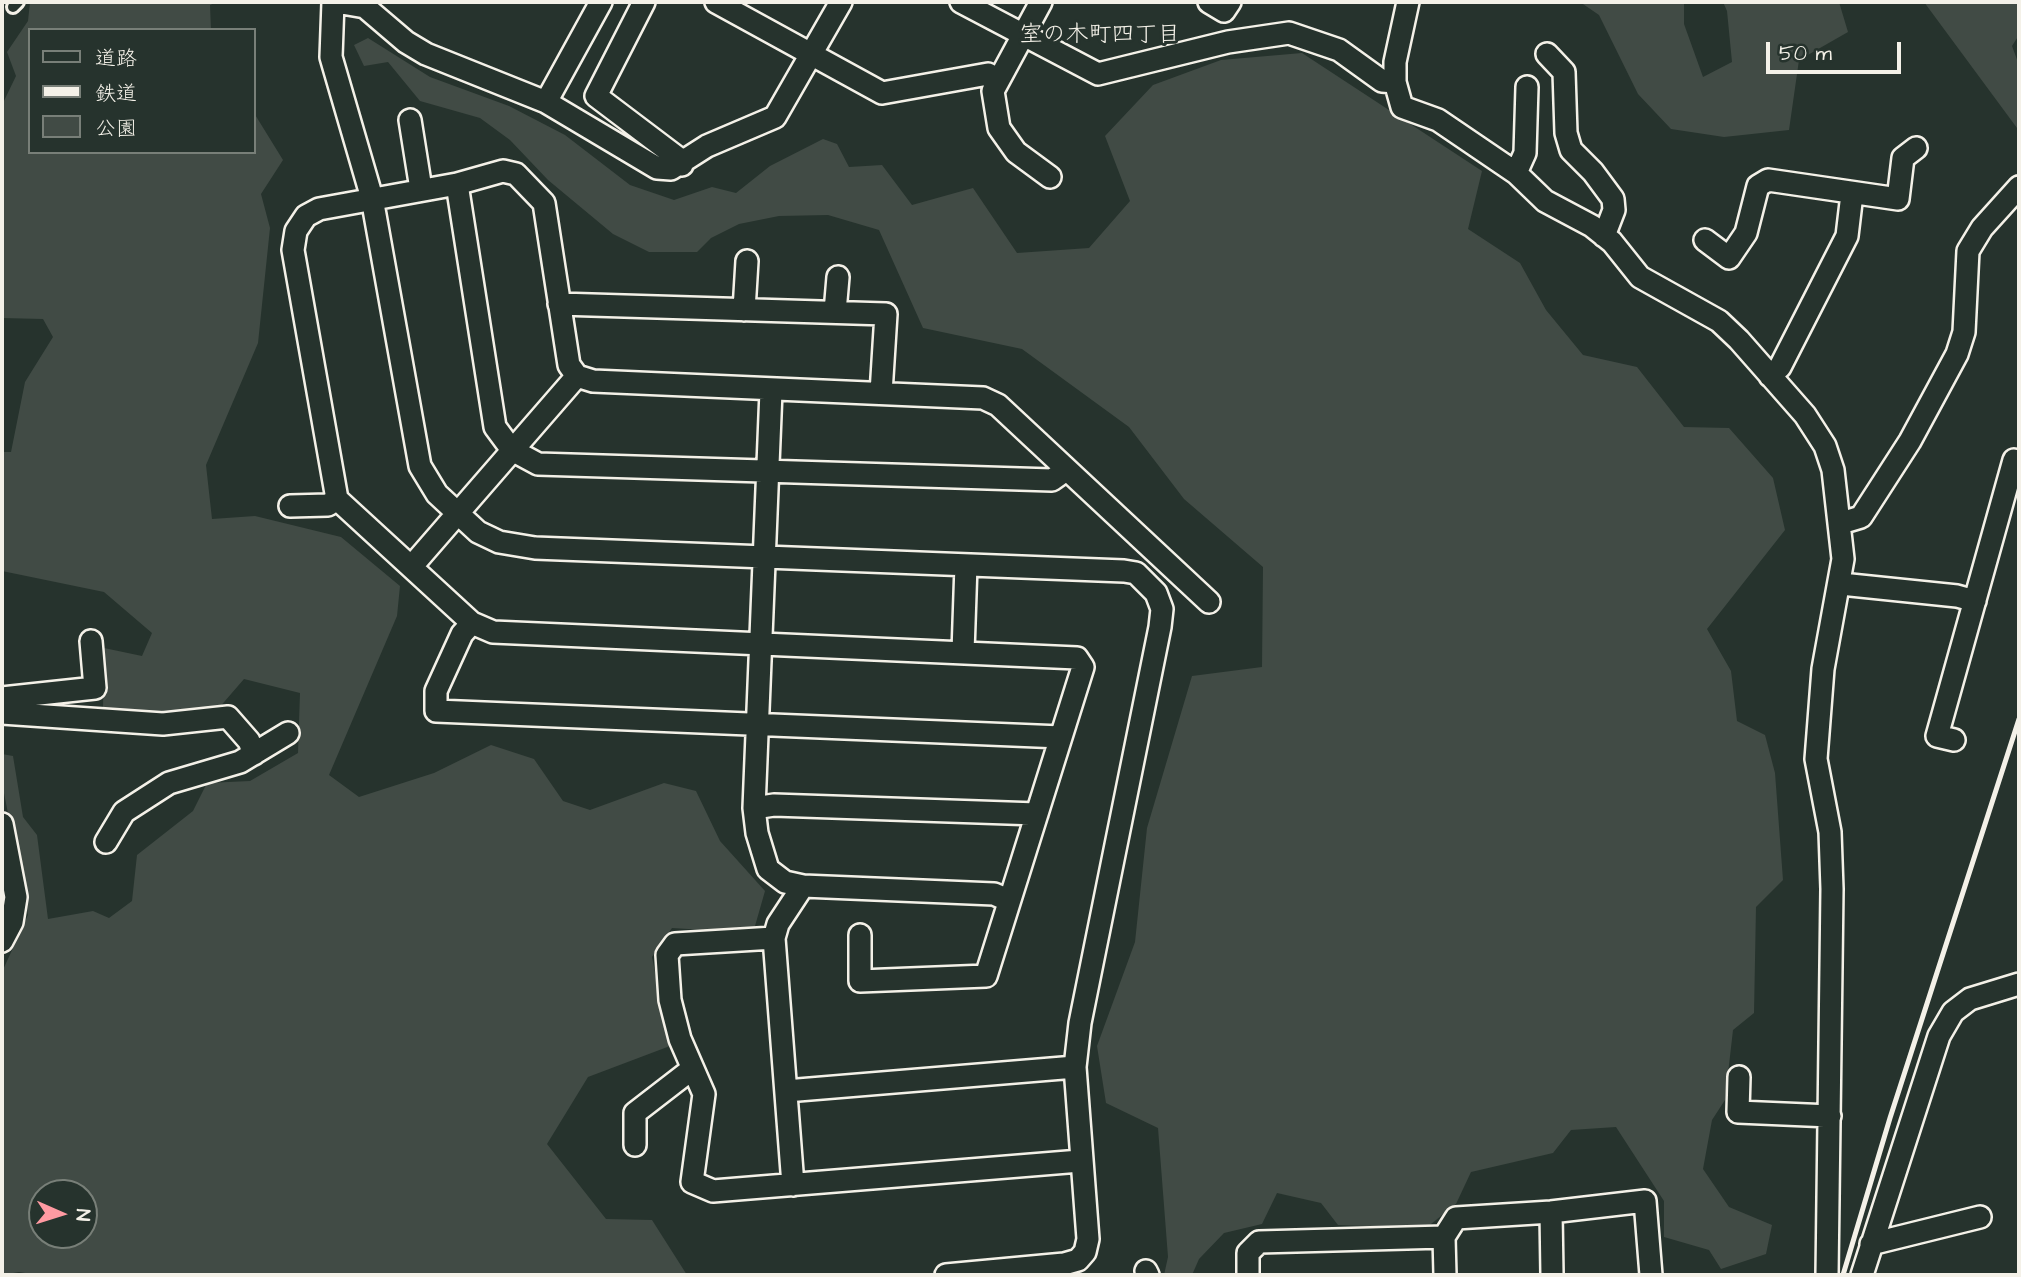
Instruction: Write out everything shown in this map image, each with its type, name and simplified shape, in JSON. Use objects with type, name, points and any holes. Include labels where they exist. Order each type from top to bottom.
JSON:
[{"type":"street","points":[[841,2],[775,117],[707,146],[682,165],[671,169],[657,168],[546,102],[426,54],[406,42],[365,7],[335,2],[331,57],[372,198],[420,466],[437,494],[478,532],[499,542],[535,548],[1124,570],[1136,573],[1147,581],[1156,593],[1162,608],[1160,627],[1080,1023],[1075,1067],[1088,1239],[1085,1252],[1078,1260],[946,1275]]},
{"type":"street","points":[[546,102],[601,2]]},
{"type":"street","points":[[644,2],[596,96],[678,158],[682,165]]},
{"type":"street","points":[[716,2],[882,93],[988,74],[997,79]]},
{"type":"street","points":[[961,2],[1098,74],[1228,42],[1289,33],[1339,50],[1382,81],[1395,82]]},
{"type":"street","points":[[1041,2],[997,79],[993,91],[999,128],[1016,152],[1050,177]]},
{"type":"street","points":[[1209,2],[1224,10],[1230,2]]},
{"type":"street","points":[[1408,2],[1395,62],[1395,82],[1402,107],[1438,120],[1516,173],[1545,201],[1604,236],[1640,277],[1719,321],[1805,415],[1825,446],[1838,492],[1843,559],[1841,584],[1823,669],[1816,759],[1830,832],[1827,1275]]},
{"type":"street","points":[[1547,54],[1564,72],[1566,133],[1571,150],[1593,172],[1613,199],[1614,210],[1604,236]]},
{"type":"street","points":[[1516,173],[1525,153],[1527,88]]},
{"type":"street","points":[[410,120],[421,190]]},
{"type":"street","points":[[1705,240],[1729,258],[1746,233],[1758,186],[1768,180],[1898,199],[1903,158],[1916,148]]},
{"type":"street","points":[[860,935],[860,981],[986,976],[1083,667],[1077,658],[493,632],[472,624],[337,499],[293,250],[296,231],[306,216],[319,209],[457,184],[503,171],[516,174],[544,203],[569,365],[576,376],[593,381],[771,391],[983,398],[998,405],[1209,602]]},
{"type":"street","points":[[457,184],[495,427],[512,450],[538,464],[1052,480],[1066,470]]},
{"type":"street","points":[[1841,523],[1861,517],[1910,441],[1957,354],[1964,332],[1968,251],[1982,228],[2019,187]]},
{"type":"street","points":[[1770,376],[1780,367],[1847,236],[1852,194]]},
{"type":"street","points":[[744,310],[747,261]]},
{"type":"street","points":[[835,312],[838,277]]},
{"type":"street","points":[[559,304],[886,314],[881,393]]},
{"type":"street","points":[[412,566],[576,376]]},
{"type":"street","points":[[771,391],[754,808],[757,833],[768,869],[785,882],[803,886],[994,894],[1008,900]]},
{"type":"street","points":[[1954,740],[1937,736],[2014,460]]},
{"type":"street","points":[[290,506],[328,505],[337,499]]},
{"type":"street","points":[[1147,581],[1165,562]]},
{"type":"street","points":[[963,652],[967,565]]},
{"type":"street","points":[[1841,584],[1957,596],[1975,601]]},
{"type":"street","points":[[472,624],[462,634],[436,691],[436,711],[1061,737]]},
{"type":"street","points":[[2,698],[95,688],[91,641]]},
{"type":"street","points":[[2,713],[163,724],[228,717],[249,741],[254,754]]},
{"type":"street","points":[[106,842],[124,812],[169,783],[240,762],[288,733]]},
{"type":"street","points":[[754,808],[774,805],[1037,814]]},
{"type":"street","points":[[2,824],[16,897],[12,922],[2,941]]},
{"type":"street","points":[[793,1185],[774,938],[778,925],[803,886]]},
{"type":"street","points":[[774,938],[675,944],[667,955],[670,1000],[680,1039],[704,1094],[692,1182],[713,1191],[1080,1161]]},
{"type":"street","points":[[1863,1275],[1939,1037],[1952,1012],[1970,999],[2019,984]]},
{"type":"street","points":[[786,1091],[1075,1067]]},
{"type":"street","points":[[635,1145],[635,1113],[692,1069]]},
{"type":"street","points":[[1739,1077],[1738,1112],[1830,1116]]},
{"type":"street","points":[[1445,1275],[1444,1237],[1456,1218],[1550,1212],[1645,1201],[1651,1275]]},
{"type":"street","points":[[1550,1212],[1552,1275]]},
{"type":"street","points":[[1871,1244],[1980,1217]]},
{"type":"street","points":[[1248,1275],[1248,1254],[1259,1242],[1444,1237]]},
{"type":"green space","points":[[30,2],[217,2],[210,5],[211,28],[28,28],[28,154],[256,154],[256,116],[283,160],[261,194],[270,228],[258,343],[206,465],[212,519],[255,516],[341,537],[400,586],[397,616],[329,775],[359,797],[434,773],[491,745],[534,759],[563,801],[590,810],[664,783],[696,791],[720,841],[765,891],[753,933],[672,928],[652,957],[670,1046],[588,1077],[547,1144],[606,1219],[652,1220],[687,1275],[37,1275],[19,1272],[2,1275],[2,972],[28,915],[3,788],[2,754],[13,756],[23,817],[37,835],[48,919],[93,911],[109,918],[132,901],[137,855],[193,811],[207,783],[250,781],[298,753],[300,693],[244,679],[218,709],[161,713],[103,709],[104,648],[142,656],[152,633],[104,592],[2,571],[2,452],[11,452],[25,382],[53,337],[43,319],[2,318],[2,105],[16,76],[7,52],[28,21]]},
{"type":"green space","points":[[1580,2],[1684,2],[1684,24],[1703,77],[1732,62],[1727,11],[1723,2],[1839,2],[1848,32],[1799,60],[1789,130],[1724,137],[1671,129],[1638,94],[1599,15]]},
{"type":"green space","points":[[1924,2],[2019,2],[2019,35],[2012,46],[2019,65],[2017,128]]},
{"type":"green space","points":[[368,38],[430,77],[509,106],[565,135],[630,185],[674,200],[712,187],[736,193],[770,166],[823,139],[837,144],[849,167],[882,165],[912,205],[973,188],[1017,253],[1089,248],[1130,201],[1105,136],[1153,85],[1221,60],[1302,53],[1482,171],[1468,229],[1520,263],[1546,310],[1583,355],[1637,367],[1684,427],[1729,428],[1773,478],[1785,530],[1707,629],[1731,671],[1737,721],[1765,735],[1775,773],[1783,880],[1756,907],[1754,1013],[1733,1030],[1725,1100],[1712,1120],[1703,1169],[1729,1207],[1772,1225],[1766,1254],[1721,1269],[1709,1250],[1664,1237],[1664,1201],[1616,1127],[1571,1130],[1553,1153],[1471,1172],[1456,1204],[1426,1228],[1338,1225],[1321,1203],[1277,1193],[1262,1224],[1224,1233],[1199,1259],[1192,1275],[1164,1275],[1168,1257],[1158,1128],[1106,1103],[1097,1046],[1135,942],[1147,828],[1192,676],[1262,667],[1263,567],[1184,499],[1129,427],[1022,349],[923,328],[879,230],[828,215],[779,216],[739,224],[711,238],[697,252],[649,252],[613,234],[548,180],[510,140],[480,118],[420,101],[388,62],[364,66],[354,45]]},
{"type":"railway","points":[[1843,1275],[1890,1118],[2019,719]]},
{"type":"district","name":"室の木町四丁目","points":[[1100,36]]}]
